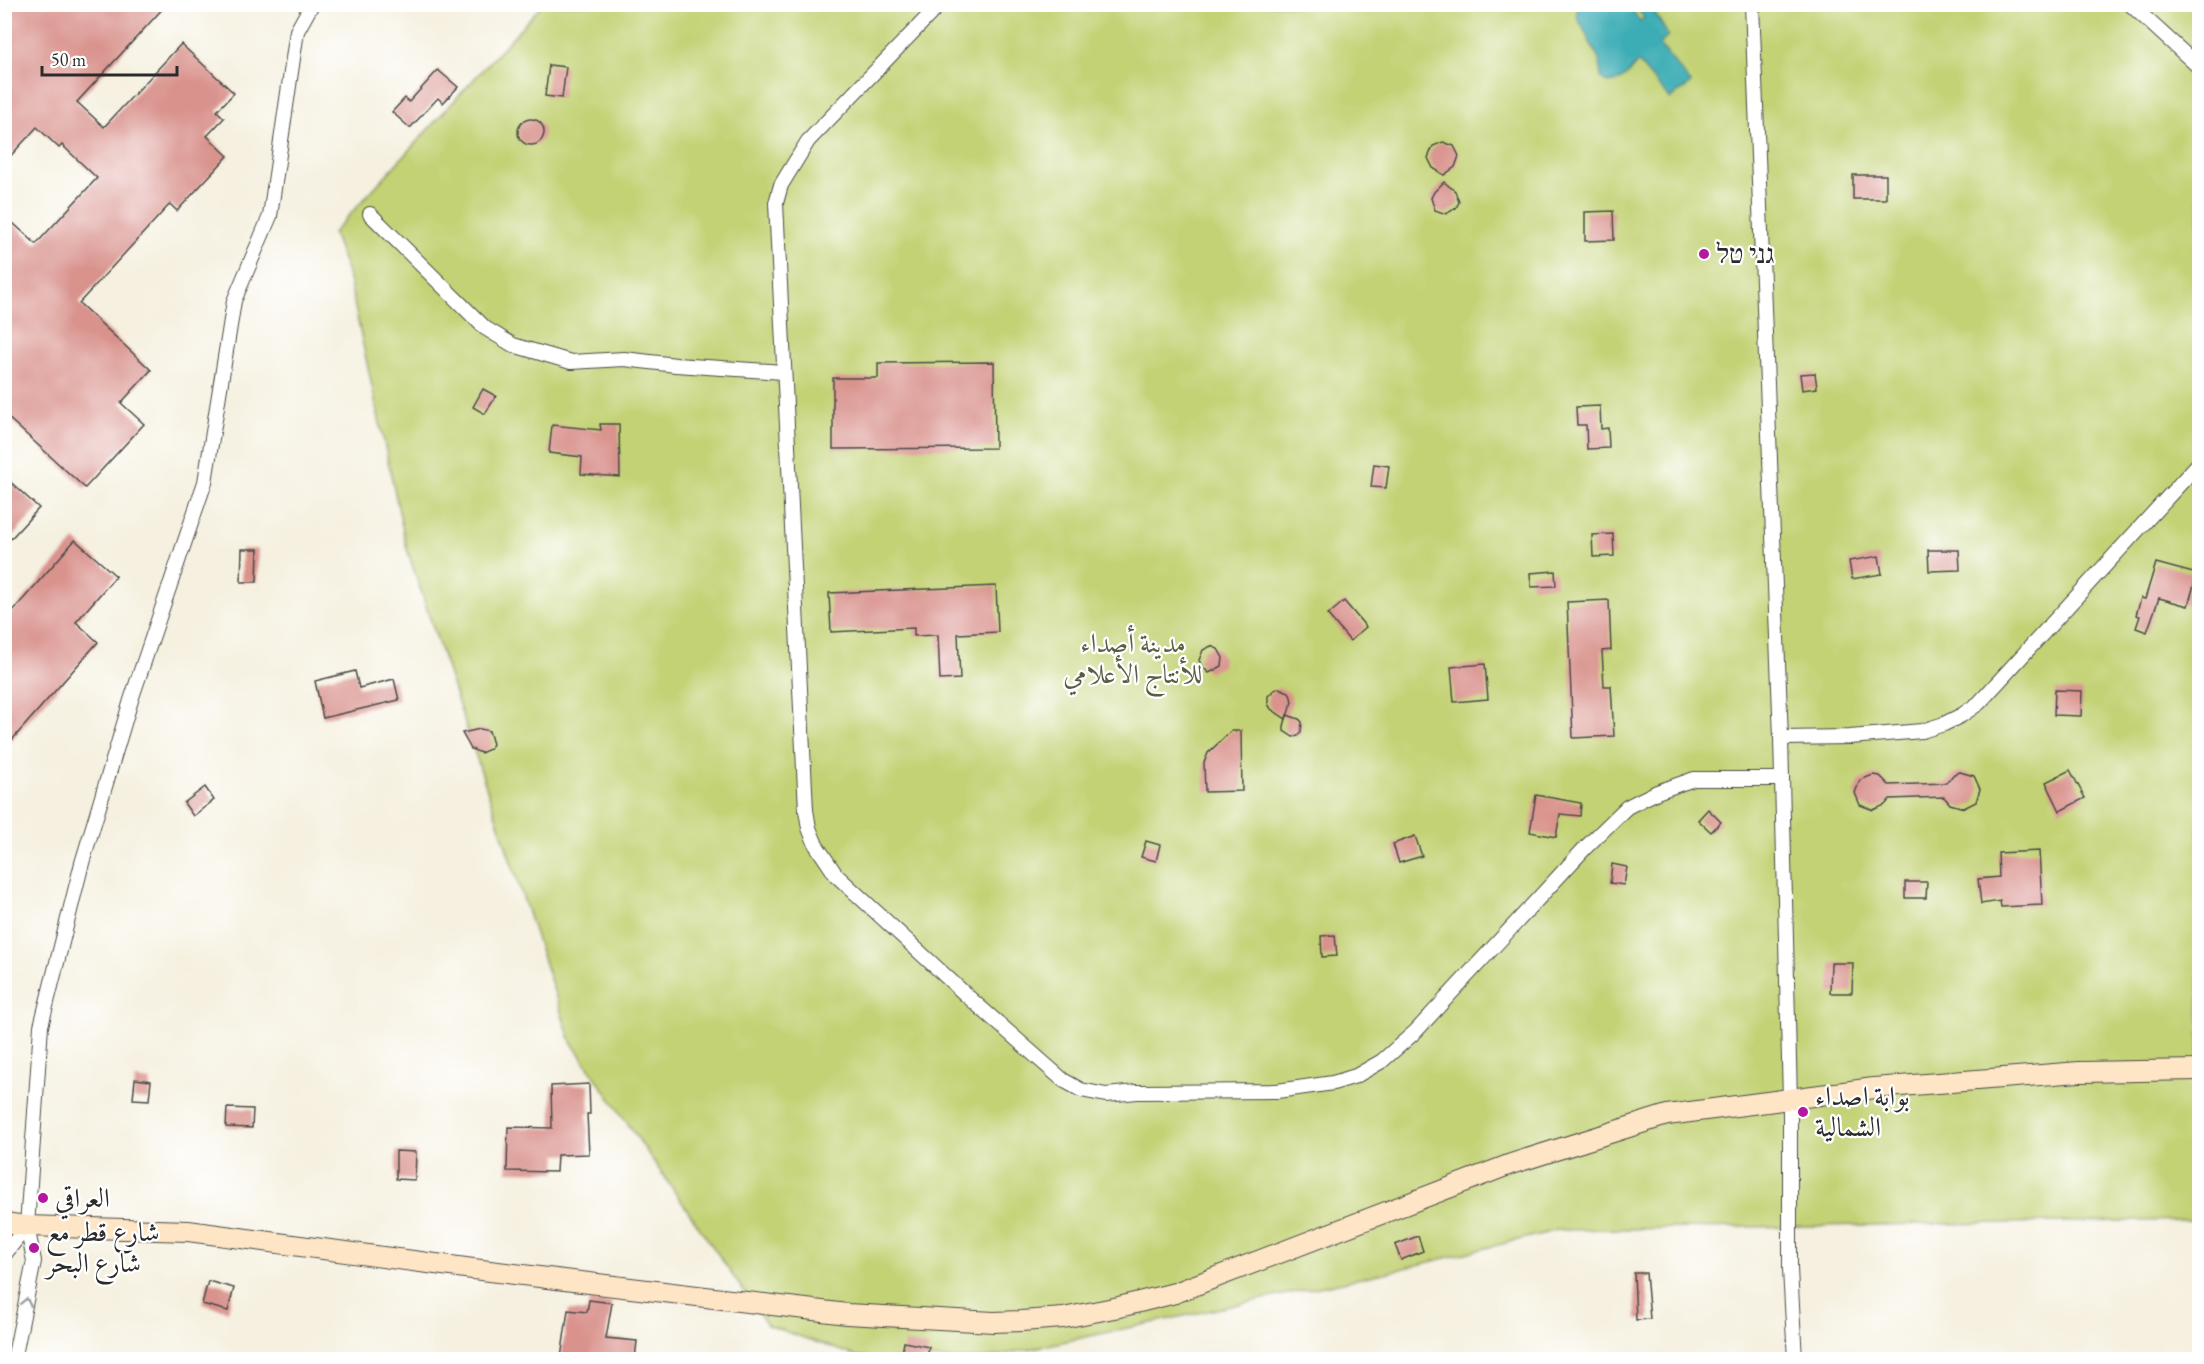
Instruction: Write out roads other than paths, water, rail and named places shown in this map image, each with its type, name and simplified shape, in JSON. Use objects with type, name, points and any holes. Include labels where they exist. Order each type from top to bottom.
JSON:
[{"type":"main road","points":[[4,1223],[27,1226],[188,1231],[473,1269],[847,1314],[994,1322],[1021,1321],[1063,1318],[1175,1293],[1511,1164],[1667,1115],[1874,1088],[2079,1072],[2199,1070]]},
{"type":"street","points":[[14,1359],[34,1261],[27,1226],[41,1026],[89,841],[132,697],[205,482],[234,301],[270,216],[297,31],[312,4]]},
{"type":"street","points":[[940,4],[808,141],[781,185],[776,203],[797,591],[806,810],[809,828],[816,845],[836,876],[1063,1080],[1081,1090],[1106,1095],[1137,1092],[1277,1091],[1333,1083],[1356,1076],[1382,1061],[1416,1031],[1585,848],[1627,807],[1657,792],[1694,779],[1782,779]]},
{"type":"street","points":[[1752,4],[1781,738],[1790,1100],[1790,1269],[1796,1359]]},
{"type":"street","points":[[2130,4],[2199,68]]},
{"type":"street","points":[[370,214],[485,328],[513,345],[571,362],[624,359],[698,367],[784,372]]},
{"type":"street","points":[[1781,738],[1850,737],[1922,731],[1962,715],[1978,703],[2199,462]]},
{"type":"street","points":[[4,1255],[27,1226]]},
{"type":"water","points":[[1577,5],[1630,5],[1640,22],[1644,18],[1635,5],[1656,5],[1656,15],[1668,35],[1660,45],[1691,83],[1670,99],[1638,62],[1617,82],[1612,83],[1601,78],[1599,60],[1577,16]]},
{"type":"place","name":"גני טל","points":[[1704,254]]},
{"type":"place","name":"بوابة اصداء الشمالية","points":[[1803,1112]]},
{"type":"place","name":"العراقي","points":[[43,1198]]},
{"type":"place","name":"شارع قطر مع شارع البحر","points":[[34,1248]]},
{"type":"park label","name":"مدينة أصداء للأنتاج الأعلامي","points":[[1133,658]]}]
